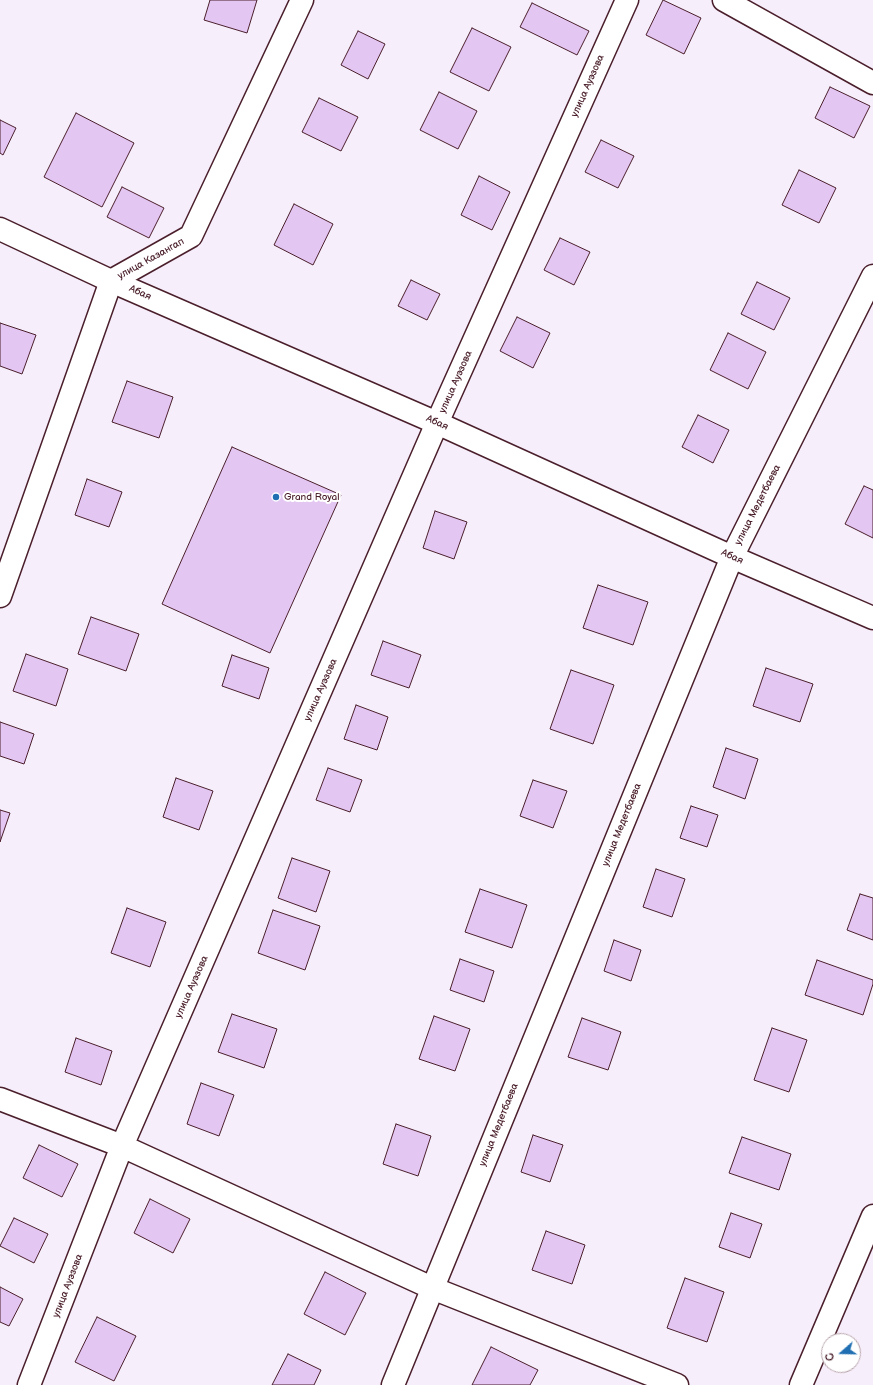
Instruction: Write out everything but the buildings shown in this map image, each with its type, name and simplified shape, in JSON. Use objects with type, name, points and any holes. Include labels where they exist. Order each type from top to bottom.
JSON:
[{"type":"street","name":"улица Казангап","points":[[0,596],[111,281],[191,236],[302,0]]},
{"type":"street","name":"улица Ауэзова","points":[[30,1385],[122,1146],[437,423],[626,0]]},
{"type":"street","points":[[724,0],[873,84]]},
{"type":"street","name":"Абая","points":[[0,229],[111,281],[437,423],[732,557],[873,618]]},
{"type":"street","name":"улица Медетбаева","points":[[393,1385],[732,557],[873,276]]},
{"type":"street","points":[[0,1099],[122,1146],[432,1288],[677,1385]]},
{"type":"street","points":[[801,1385],[873,1216]]},
{"type":"place","name":"Grand Royal","points":[[276,497]]}]
